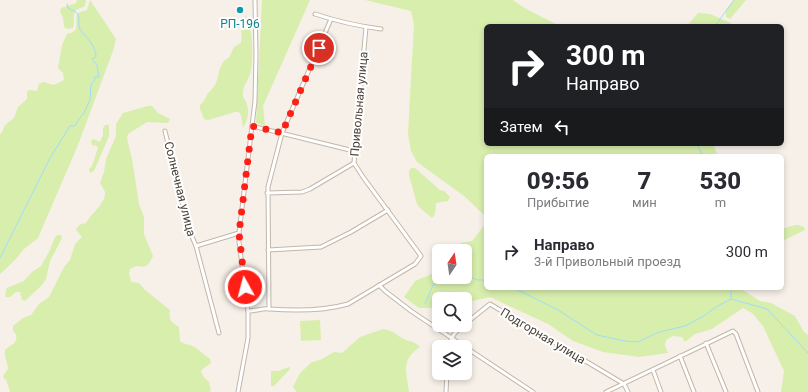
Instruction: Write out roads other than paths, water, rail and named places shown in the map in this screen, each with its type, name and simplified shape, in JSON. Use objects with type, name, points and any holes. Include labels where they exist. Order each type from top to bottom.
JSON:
[{"type":"street","points":[[238,392],[248,338],[248,311],[239,233],[256,80],[254,0]]},
{"type":"street","points":[[315,14],[366,27],[381,29]]},
{"type":"street","points":[[269,308],[267,193],[282,133],[331,19]]},
{"type":"street","name":"Привольная улица","points":[[366,27],[354,163],[421,256],[415,264],[379,285]]},
{"type":"street","points":[[252,126],[354,151]]},
{"type":"street","name":"Солнечная улица","points":[[165,131],[183,209],[196,246],[219,333]]},
{"type":"street","points":[[267,193],[302,192],[310,189],[354,163]]},
{"type":"street","points":[[268,250],[321,247],[351,232],[388,210]]},
{"type":"street","name":"Солнечная улица","points":[[196,246],[239,233]]},
{"type":"street","points":[[248,311],[269,308],[278,310],[338,307],[348,304],[379,285],[385,291],[454,340]]},
{"type":"street","name":"Подгорная улица","points":[[472,319],[490,304],[624,384]]},
{"type":"street","name":"Подгорная улица","points":[[451,338],[454,332]]},
{"type":"street","points":[[606,392],[730,332],[735,332],[758,392]]},
{"type":"street","points":[[706,344],[726,392]]},
{"type":"street","points":[[472,352],[533,392]]},
{"type":"street","points":[[680,356],[694,392]]},
{"type":"street","points":[[653,370],[661,392]]},
{"type":"street","points":[[446,392],[447,380]]},
{"type":"street","points":[[624,384],[628,392]]},
{"type":"waterway","points":[[716,24],[734,0]]},
{"type":"waterway","points":[[0,258],[50,158],[70,126],[75,126],[84,113],[90,100],[91,84],[95,77],[99,77],[97,65],[92,59],[96,57],[96,53],[80,29],[78,15],[76,12],[68,8],[67,4]]},
{"type":"waterway","points":[[698,146],[702,154]]},
{"type":"waterway","points":[[472,278],[477,280],[484,280]]},
{"type":"waterway","points":[[425,304],[435,284]]},
{"type":"waterway","points":[[518,290],[558,310],[597,335],[625,341],[638,342],[659,332],[685,326],[731,299],[767,309],[808,353]]},
{"type":"waterway","points":[[731,290],[731,299]]},
{"type":"place","name":"РП-196","points":[[240,10]]}]
